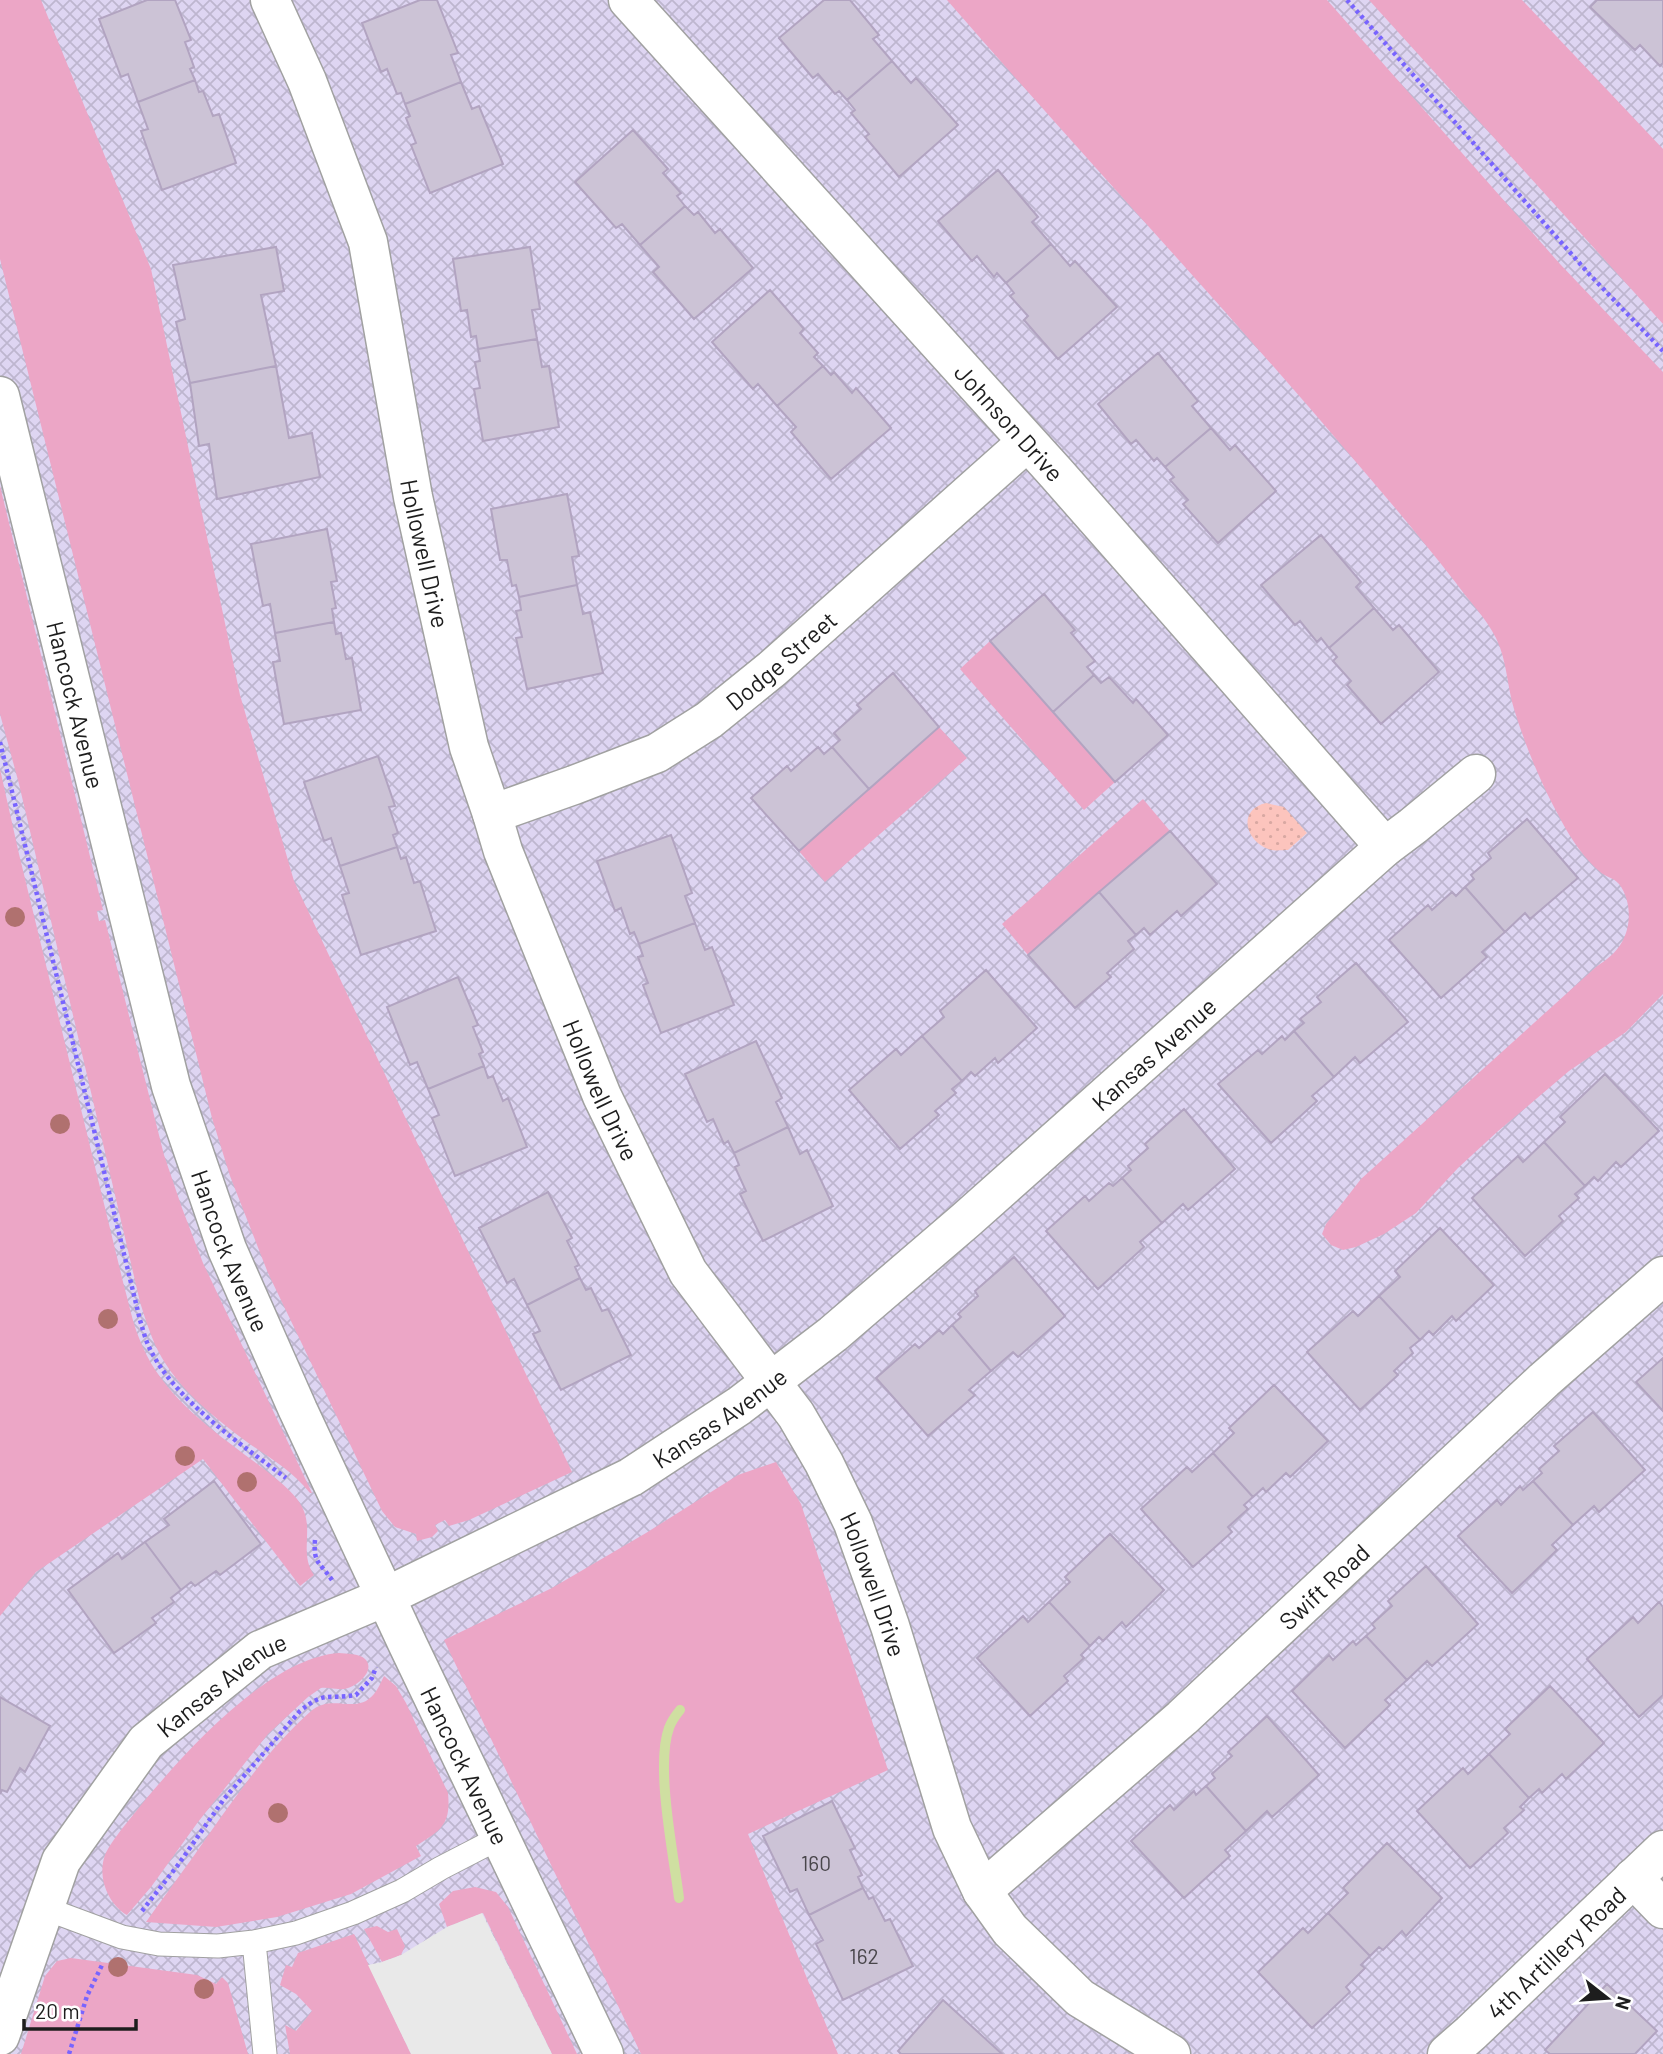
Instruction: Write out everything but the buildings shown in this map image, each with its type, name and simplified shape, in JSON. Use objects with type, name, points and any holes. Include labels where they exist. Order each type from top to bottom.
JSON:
[{"type":"street","name":"Hollowell Drive","points":[[270,0],[307,80],[368,242],[413,498],[469,747],[503,851],[603,1096],[688,1272],[796,1415],[824,1463],[853,1523],[890,1626],[952,1828],[982,1891],[1010,1930],[1080,1998],[1171,2054]]},
{"type":"street","name":"Johnson Drive","points":[[628,0],[1027,442],[1385,847]]},
{"type":"street","name":"Hancock Avenue","points":[[0,396],[171,1086],[227,1249],[298,1410],[370,1603],[500,1837],[604,2054]]},
{"type":"street","name":"Dodge Street","points":[[492,814],[657,753],[709,719],[772,669],[1027,442]]},
{"type":"street","name":"Kansas Avenue","points":[[1,2026],[61,1861],[146,1742],[260,1650],[370,1603],[631,1477],[739,1406],[833,1334],[1385,847],[1476,774]]},
{"type":"street","name":"Swift Road","points":[[982,1891],[1182,1718],[1544,1380],[1663,1276]]},
{"type":"street","name":"4th Artillery Road","points":[[1447,2054],[1663,1850]]},
{"type":"street","points":[[1633,1878],[1663,1909]]},
{"type":"lane","points":[[44,1908],[122,1937],[159,1944],[218,1946],[254,1942],[296,1933],[365,1908],[402,1891],[500,1837]]},
{"type":"lane","points":[[254,1942],[265,2054]]},
{"type":"path","points":[[1347,0],[1590,275],[1663,351]]},
{"type":"path","points":[[0,742],[149,1349],[160,1367],[189,1401],[291,1482]]},
{"type":"path","points":[[314,1527],[314,1555],[370,1603]]},
{"type":"path","points":[[69,2054],[87,1996],[99,1968],[178,1865],[224,1799],[300,1711],[322,1697],[356,1695],[372,1678],[379,1664]]},
{"type":"shaded area","points":[[0,0],[1663,0],[1663,2054],[0,2054]]},
{"type":"shaded area","points":[[0,0],[41,0],[151,269],[240,695],[294,881],[572,1472],[469,1520],[449,1526],[445,1520],[435,1525],[438,1531],[432,1537],[417,1541],[416,1534],[395,1527],[382,1511],[268,1273],[230,1176],[212,1118],[0,259]]},
{"type":"shaded area","points":[[947,0],[1327,0],[1560,264],[1663,372],[1663,994],[1626,1032],[1569,1071],[1497,1132],[1458,1168],[1416,1213],[1384,1234],[1356,1247],[1343,1250],[1331,1245],[1322,1234],[1326,1224],[1361,1179],[1614,953],[1627,928],[1629,912],[1626,897],[1619,884],[1601,873],[1583,854],[1555,808],[1535,767],[1519,724],[1500,646],[1482,617],[1404,518],[1301,398]]},
{"type":"shaded area","points":[[1369,0],[1522,0],[1663,149],[1663,324]]},
{"type":"shaded area","points":[[0,486],[103,910],[97,911],[99,921],[105,920],[164,1155],[203,1263],[312,1493],[288,1471],[211,1414],[179,1382],[158,1351],[140,1302],[19,784],[0,714]]},
{"type":"shaded area","points":[[990,641],[1115,782],[1084,810],[960,669]]},
{"type":"shaded area","points":[[939,727],[967,758],[825,882],[799,851]]},
{"type":"shaded area","points":[[0,769],[137,1332],[156,1371],[179,1400],[206,1425],[277,1479],[297,1499],[306,1519],[307,1556],[314,1575],[300,1586],[203,1459],[36,1572],[0,1616]]},
{"type":"shaded area","points":[[1143,799],[1170,831],[1028,955],[1002,924]]},
{"type":"shaded area","points":[[1266,803],[1284,807],[1307,833],[1288,850],[1271,850],[1255,841],[1251,834],[1248,819],[1251,812]]},
{"type":"shaded area","points":[[776,1462],[801,1504],[888,1770],[748,1834],[838,2054],[641,2054],[444,1640],[552,1588],[738,1475]]},
{"type":"shaded area","points":[[339,1653],[365,1659],[368,1668],[364,1676],[348,1688],[321,1688],[268,1734],[198,1822],[151,1887],[127,1915],[120,1910],[114,1904],[103,1881],[103,1863],[113,1841],[146,1799],[208,1732],[259,1688],[286,1671],[313,1659]]},
{"type":"shaded area","points":[[384,1676],[396,1686],[406,1703],[448,1793],[446,1820],[438,1831],[416,1846],[421,1856],[351,1894],[277,1917],[216,1927],[146,1922],[247,1781],[293,1728],[318,1706],[352,1704],[367,1700]]},
{"type":"shaded area","points":[[475,1887],[496,1892],[508,1907],[577,2054],[552,2054],[483,1913],[447,1927],[439,1904],[453,1891]]},
{"type":"shaded area","points":[[482,1913],[552,2054],[411,2054],[368,1965],[401,1955],[447,1927]]},
{"type":"shaded area","points":[[377,1926],[388,1932],[397,1929],[405,1946],[401,1955],[382,1962],[364,1929]]},
{"type":"shaded area","points":[[354,1934],[411,2054],[290,2054],[285,2025],[296,2031],[312,2011],[296,1994],[280,1985],[286,1965],[292,1967],[298,1953]]},
{"type":"shaded area","points":[[71,1958],[197,1975],[216,1984],[222,1977],[228,1983],[248,2054],[21,2054],[45,1976],[57,1961]]},
{"type":"waterway","points":[[679,1898],[667,1812],[664,1765],[669,1728],[680,1710]]}]
